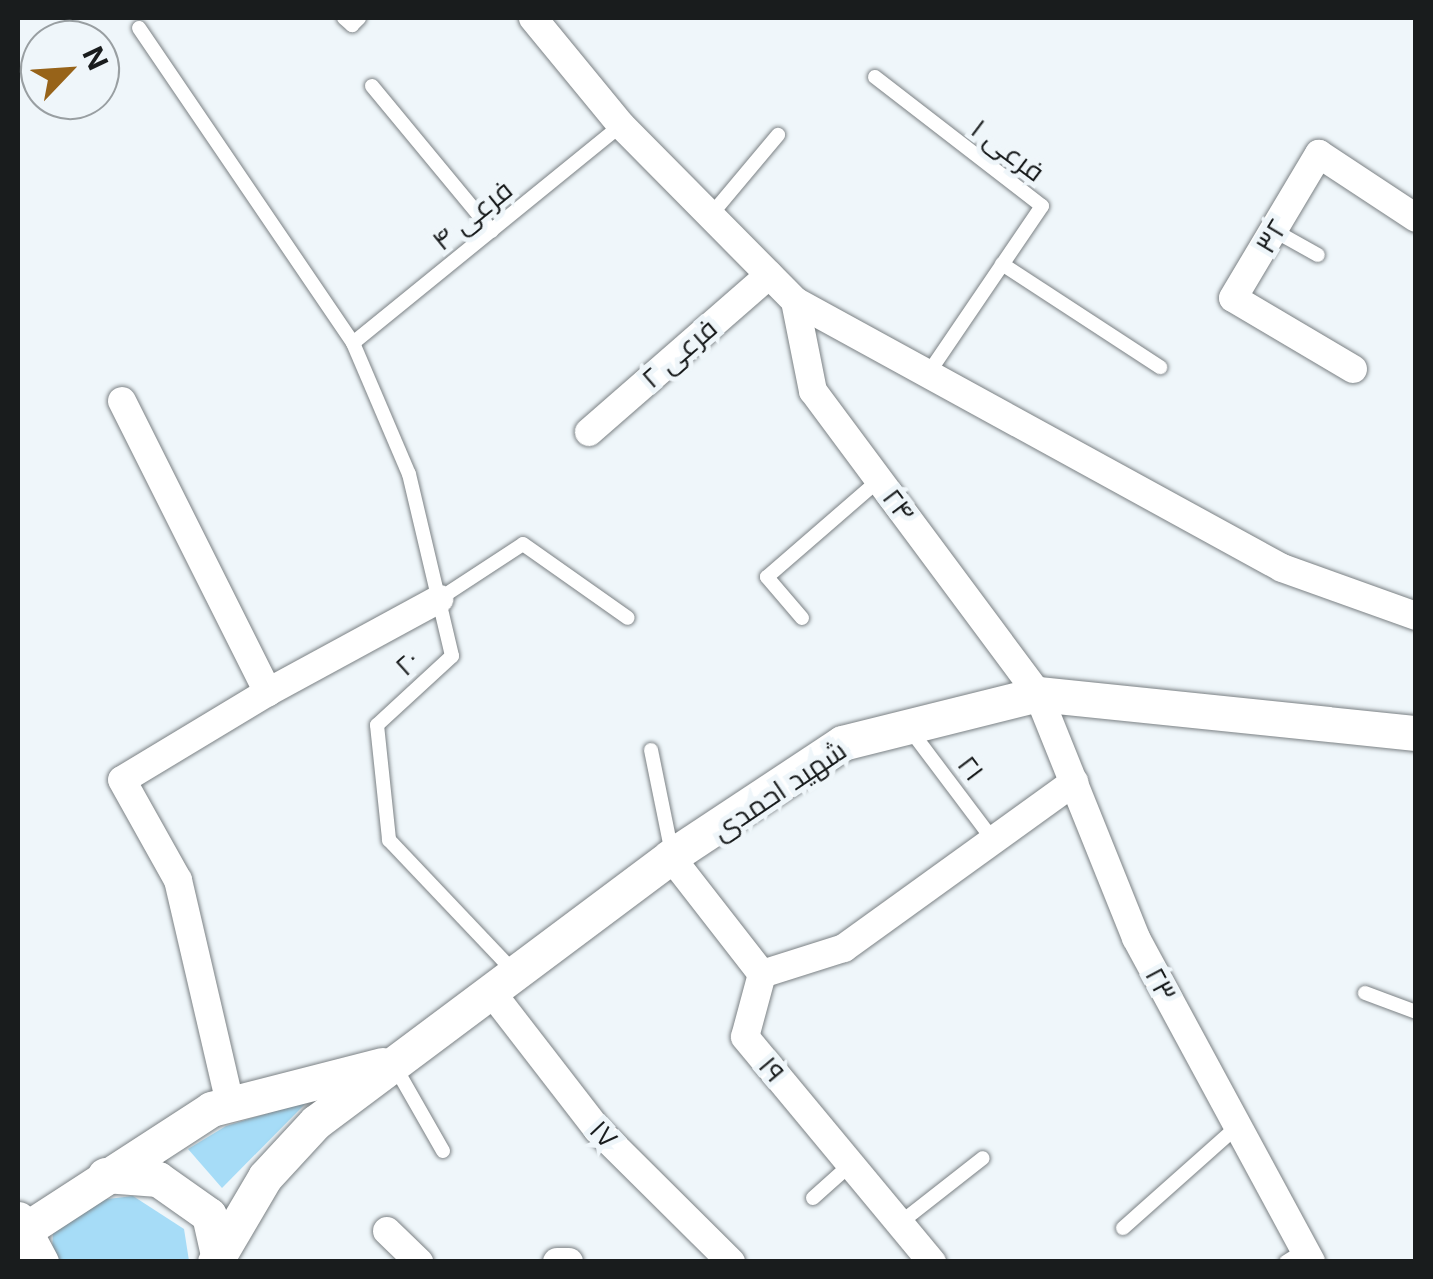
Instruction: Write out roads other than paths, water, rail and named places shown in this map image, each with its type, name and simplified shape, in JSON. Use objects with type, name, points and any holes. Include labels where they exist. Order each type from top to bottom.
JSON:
[{"type":"street","points":[[533,18],[622,126],[795,300],[925,379],[1282,568],[1416,616]]},
{"type":"street","name":"۳۲","points":[[1352,369],[1233,298],[1319,154],[1416,218]]},
{"type":"street","name":"فرعی ۲","points":[[589,432],[769,274]]},
{"type":"street","name":"۲۴","points":[[795,300],[813,390],[1038,694]]},
{"type":"street","points":[[122,401],[268,692]]},
{"type":"street","points":[[230,1104],[178,880],[122,780],[268,692],[439,599]]},
{"type":"street","name":"شهید احمدی","points":[[220,1259],[264,1176],[316,1122],[392,1063],[842,743],[1038,694],[1416,733]]},
{"type":"street","name":"۲۳","points":[[1038,694],[1136,938],[1238,1126],[1301,1258]]},
{"type":"street","points":[[674,861],[762,974],[844,948],[1074,782]]},
{"type":"street","name":"۱۹","points":[[762,974],[745,1037],[932,1262]]},
{"type":"street","name":"۱۷","points":[[505,984],[598,1130],[731,1262]]},
{"type":"street","name":"شهید احمدی","points":[[25,1237],[105,1174],[230,1104],[392,1063]]},
{"type":"street","points":[[105,1174],[158,1179],[208,1214],[220,1259]]},
{"type":"street","points":[[387,1231],[419,1262]]},
{"type":"street","points":[[558,1262],[568,1262]]},
{"type":"lane","points":[[344,18],[352,25],[359,18]]},
{"type":"lane","name":"۲۰","points":[[139,28],[354,343],[409,474],[452,656],[376,724],[389,840],[505,984]]},
{"type":"lane","name":"فرعی ۱","points":[[875,77],[1042,206],[925,379]]},
{"type":"lane","points":[[372,86],[492,232]]},
{"type":"lane","name":"فرعی ۴","points":[[354,343],[622,126]]},
{"type":"lane","points":[[710,216],[778,134]]},
{"type":"lane","points":[[1275,231],[1318,255]]},
{"type":"lane","points":[[1002,264],[1160,367]]},
{"type":"lane","points":[[802,618],[767,578],[880,479]]},
{"type":"lane","points":[[439,599],[523,544],[628,618]]},
{"type":"lane","name":"۲۱","points":[[908,726],[994,840]]},
{"type":"lane","points":[[651,750],[674,861]]},
{"type":"lane","points":[[1365,994],[1416,1012]]},
{"type":"lane","points":[[392,1063],[444,1152]]},
{"type":"lane","points":[[1123,1228],[1238,1126]]},
{"type":"lane","points":[[900,1222],[983,1158]]},
{"type":"lane","points":[[813,1198],[851,1164]]}]
